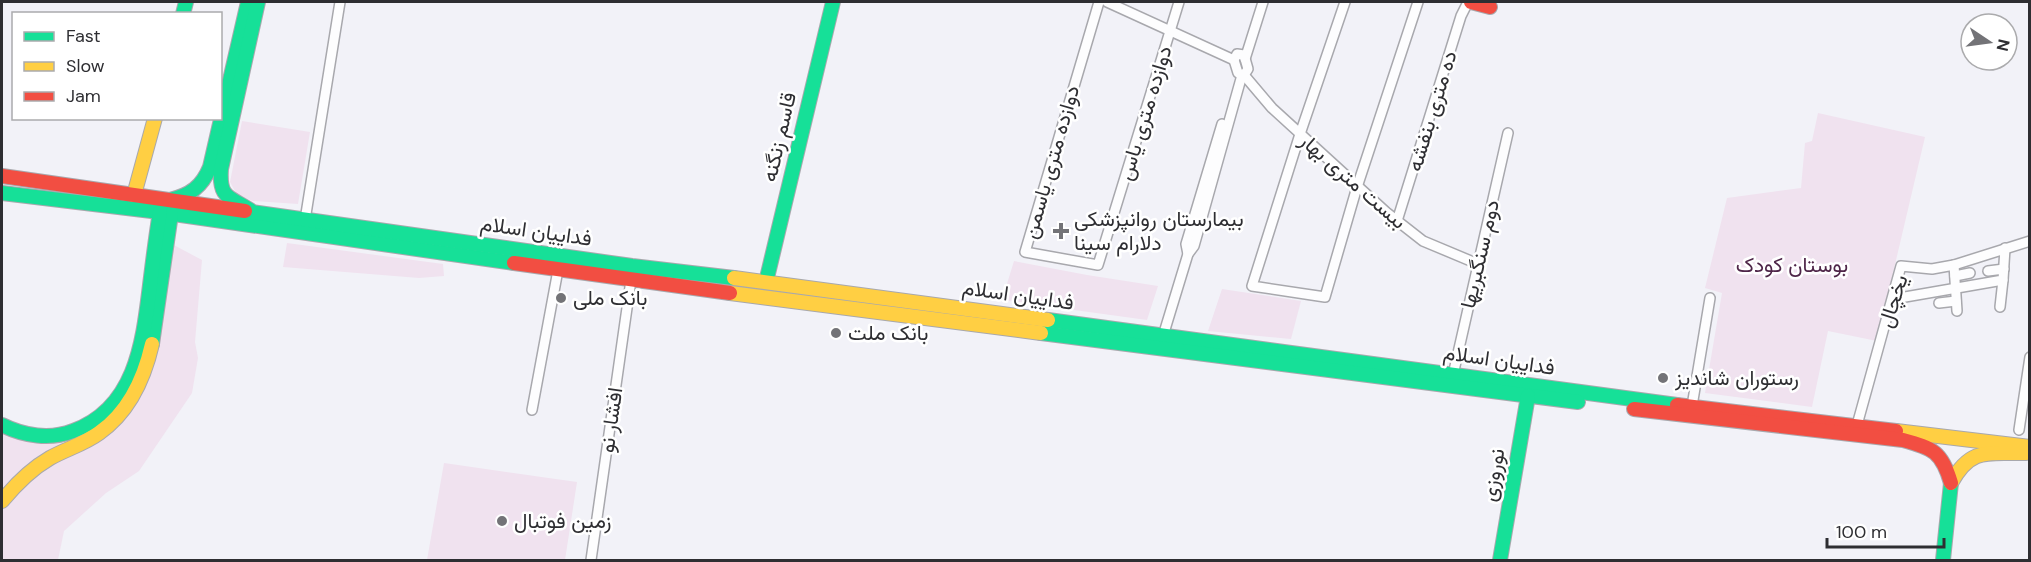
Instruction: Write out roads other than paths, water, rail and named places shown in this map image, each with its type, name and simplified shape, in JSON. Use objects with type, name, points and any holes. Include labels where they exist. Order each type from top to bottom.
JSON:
[{"type":"main road","points":[[222,118],[248,2]]},
{"type":"main road","points":[[258,2],[221,169],[220,186],[232,200],[258,213]]},
{"type":"main road","name":"قاسم زنگنه","points":[[766,282],[833,2]]},
{"type":"main road","points":[[1469,2],[1491,4]]},
{"type":"main road","points":[[134,195],[154,120]]},
{"type":"main road","points":[[220,186],[215,191],[208,189],[207,177],[222,120]]},
{"type":"main road","name":"فداییان اسلام","points":[[2,176],[134,195],[166,209],[558,270],[1528,396],[1903,440],[1932,449],[1940,455],[1946,463],[1951,483]]},
{"type":"main road","points":[[2,425],[23,434],[40,436],[70,433],[83,427],[111,405],[126,384],[138,358],[166,209],[193,192],[207,177]]},
{"type":"main road","name":"فداییان اسلام","points":[[2,193],[166,209],[258,213],[632,266],[1453,375],[2030,447]]},
{"type":"main road","points":[[2,501],[24,476],[38,465],[105,429],[129,403],[137,390],[152,344],[166,209]]},
{"type":"main road","name":"نوروزی","points":[[1500,561],[1528,396]]},
{"type":"main road","points":[[1942,561],[1951,483],[1960,465],[1973,456],[2030,452]]},
{"type":"street","points":[[305,220],[340,2]]},
{"type":"street","name":"دوازده متری یاسمن","points":[[1098,265],[1025,252],[1099,2]]},
{"type":"street","points":[[1107,2],[1234,60],[1241,74]]},
{"type":"street","name":"دوازده متری یاس","points":[[1098,265],[1179,2]]},
{"type":"street","points":[[1245,58],[1263,2]]},
{"type":"street","points":[[1345,2],[1252,286],[1325,297],[1357,187],[1418,2]]},
{"type":"street","name":"ده متری بنفشه","points":[[1397,221],[1461,16],[1469,2]]},
{"type":"street","points":[[1163,336],[1188,254],[1186,244],[1241,74],[1248,69],[1244,55],[1237,54],[1234,60]]},
{"type":"street","name":"بیست متری بهار","points":[[1241,74],[1272,108],[1397,221],[1423,240],[1478,264]]},
{"type":"street","name":"دوم سنگبریها","points":[[1453,375],[1508,133]]},
{"type":"street","name":"یخچال","points":[[1857,425],[1901,266],[1932,269],[1954,265],[2030,241]]},
{"type":"street","points":[[2000,306],[2005,248]]},
{"type":"street","points":[[1939,303],[1957,306],[1954,265]]},
{"type":"street","points":[[532,410],[558,270]]},
{"type":"street","points":[[1988,271],[2004,270]]},
{"type":"street","points":[[1955,276],[1970,273]]},
{"type":"street","name":"افشار نو","points":[[591,561],[631,280]]},
{"type":"street","points":[[1905,297],[2003,280]]},
{"type":"street","points":[[1692,406],[1710,298]]},
{"type":"street","points":[[2019,430],[2029,360]]},
{"type":"place","name":"بیمارستان روانپزشکی دلارام سینا","points":[[1061,231]]},
{"type":"place","name":"بانک ملی","points":[[561,298]]},
{"type":"place","name":"بانک ملت","points":[[836,333]]},
{"type":"place","name":"رستوران شاندیز","points":[[1663,378]]},
{"type":"place","name":"زمین فوتبال","points":[[502,521]]},
{"type":"park label","name":"بوستان کودک","points":[[1792,265]]}]
